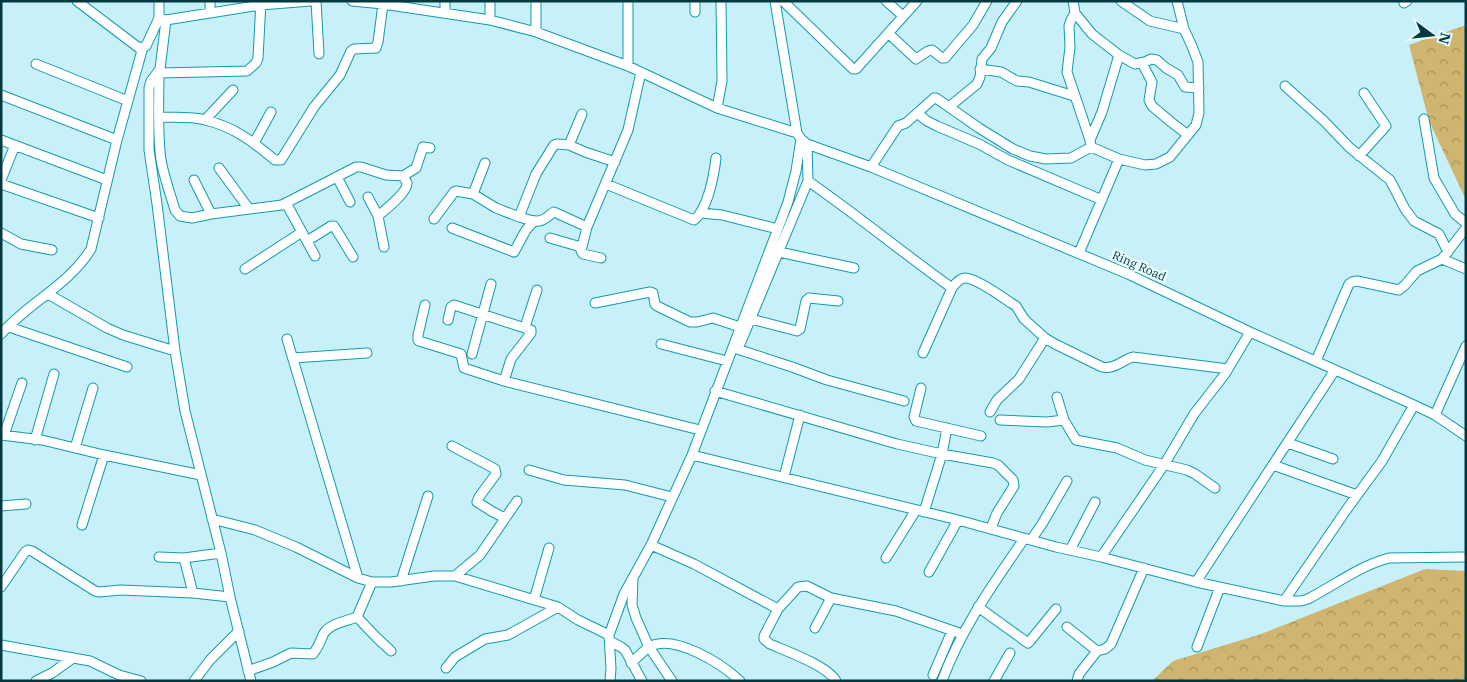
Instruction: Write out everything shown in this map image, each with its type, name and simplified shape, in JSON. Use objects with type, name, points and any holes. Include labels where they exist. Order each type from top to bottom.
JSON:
[{"type":"street","points":[[77,1],[136,47],[146,46],[163,19]]},
{"type":"street","points":[[159,1],[163,19],[159,72],[161,159],[178,215],[188,218],[282,205],[359,166],[386,174],[402,176],[416,168],[423,147],[430,148]]},
{"type":"street","points":[[210,1],[210,13]]},
{"type":"street","points":[[163,19],[210,13],[261,3],[311,1]]},
{"type":"street","points":[[316,1],[319,54]]},
{"type":"street","name":"Ring Road","points":[[352,1],[490,20],[536,32],[628,66],[716,108],[802,138],[1164,290],[1250,332],[1414,404],[1435,415],[1466,436]]},
{"type":"street","points":[[445,1],[445,13]]},
{"type":"street","points":[[490,1],[490,20]]},
{"type":"street","points":[[536,1],[536,32]]},
{"type":"street","points":[[628,1],[628,66]]},
{"type":"street","points":[[695,12],[696,1]]},
{"type":"street","points":[[716,108],[722,81],[721,1]]},
{"type":"street","points":[[610,681],[610,638],[624,594],[651,545],[692,455],[726,361],[751,319],[808,181],[802,138],[775,1]]},
{"type":"street","points":[[783,1],[853,69],[858,67],[917,1]]},
{"type":"street","points":[[886,1],[903,16]]},
{"type":"street","points":[[888,33],[916,59],[932,50],[945,58],[973,25],[987,1]]},
{"type":"street","points":[[949,107],[977,84],[980,77],[982,59],[991,48],[1002,22],[1017,1]]},
{"type":"street","points":[[1073,1],[1075,13],[1092,34],[1119,55],[1131,63],[1142,63],[1151,59],[1157,60],[1178,75],[1185,87],[1199,88]]},
{"type":"street","points":[[1121,1],[1150,21],[1184,29]]},
{"type":"street","points":[[1075,13],[1069,26],[1070,47],[1067,68],[1074,96],[1091,144],[1119,159],[1145,165],[1156,164],[1170,157],[1198,121],[1198,62],[1184,29],[1177,1]]},
{"type":"street","points":[[251,681],[185,411],[175,351],[149,150],[149,88],[151,81],[159,72],[247,71],[256,63],[258,58],[261,3]]},
{"type":"street","points":[[159,117],[206,120],[228,127],[246,136],[275,160],[281,160],[314,106],[340,75],[352,51],[354,49],[376,48],[378,45],[383,4]]},
{"type":"street","points":[[1,334],[48,294],[87,257],[94,242],[117,140],[143,47]]},
{"type":"street","points":[[871,167],[898,126],[906,122],[934,98],[1013,150],[1046,159],[1071,158],[1091,144],[1119,55]]},
{"type":"street","points":[[1142,63],[1152,82],[1149,100],[1152,106],[1188,135]]},
{"type":"street","points":[[36,64],[128,101]]},
{"type":"street","points":[[980,69],[1001,72],[1018,80],[1074,96]]},
{"type":"street","points":[[600,258],[583,254],[580,251],[587,227],[628,130],[641,72]]},
{"type":"street","points":[[1285,86],[1359,156],[1390,180],[1405,210],[1414,221],[1440,236],[1448,252]]},
{"type":"street","points":[[206,120],[233,90]]},
{"type":"street","points":[[1359,156],[1386,126],[1364,93]]},
{"type":"street","points":[[1,95],[117,140]]},
{"type":"street","points":[[254,143],[271,112]]},
{"type":"street","points":[[917,113],[932,124],[976,143],[1008,160],[1102,200]]},
{"type":"street","points":[[569,144],[582,114]]},
{"type":"street","points":[[1424,119],[1434,178],[1455,214],[1466,223]]},
{"type":"street","points":[[735,348],[740,327],[788,202],[802,138]]},
{"type":"street","points":[[1,140],[107,180]]},
{"type":"street","points":[[519,217],[536,174],[554,145],[569,144],[585,152],[615,162]]},
{"type":"street","points":[[1,180],[15,145]]},
{"type":"street","points":[[606,184],[692,219],[697,218],[713,183],[716,158]]},
{"type":"street","points":[[1079,253],[1119,159]]},
{"type":"street","points":[[474,194],[485,163]]},
{"type":"street","points":[[219,168],[249,209]]},
{"type":"street","points":[[378,216],[397,200],[407,186],[407,182],[402,176]]},
{"type":"street","points":[[337,177],[350,202]]},
{"type":"street","points":[[194,180],[211,214]]},
{"type":"street","points":[[808,181],[952,288]]},
{"type":"street","points":[[1,184],[98,218]]},
{"type":"street","points":[[434,220],[455,191],[474,194],[496,208],[519,217],[534,221],[543,220],[550,213],[554,212],[587,227]]},
{"type":"street","points":[[368,197],[378,216],[384,247]]},
{"type":"street","points":[[286,203],[315,256]]},
{"type":"street","points":[[701,212],[722,215],[778,229]]},
{"type":"street","points":[[452,228],[514,252],[526,230],[534,221]]},
{"type":"street","points":[[307,241],[334,226],[353,258]]},
{"type":"street","points":[[1316,360],[1347,288],[1352,282],[1357,281],[1399,290],[1417,271],[1442,259],[1466,228]]},
{"type":"street","points":[[245,269],[302,232]]},
{"type":"street","points":[[1,233],[21,244],[52,250]]},
{"type":"street","points":[[550,238],[581,247]]},
{"type":"street","points":[[779,252],[854,268]]},
{"type":"street","points":[[1442,259],[1466,269]]},
{"type":"street","points":[[923,353],[952,288],[961,278],[964,278],[979,283],[1016,306],[1024,318],[1054,344],[1107,368],[1133,357],[1228,369]]},
{"type":"street","points":[[472,354],[491,284]]},
{"type":"street","points":[[524,327],[537,290]]},
{"type":"street","points":[[595,303],[650,292],[653,293],[656,305],[687,321],[693,322],[713,318],[740,327]]},
{"type":"street","points":[[48,294],[107,328],[123,335],[175,351]]},
{"type":"street","points":[[751,319],[797,331],[800,329],[806,301],[809,298],[838,300]]},
{"type":"street","points":[[425,305],[418,335],[419,341],[461,354],[464,368],[504,381],[700,430]]},
{"type":"street","points":[[448,320],[451,307],[454,305],[531,330],[531,333],[513,355],[504,381]]},
{"type":"street","points":[[9,327],[127,367]]},
{"type":"street","points":[[1101,557],[1164,465],[1194,414],[1228,369],[1250,332]]},
{"type":"street","points":[[990,412],[998,400],[1019,379],[1045,338]]},
{"type":"street","points":[[287,339],[358,578]]},
{"type":"street","points":[[661,344],[726,361]]},
{"type":"street","points":[[1435,415],[1466,346]]},
{"type":"street","points":[[735,348],[827,380],[904,400]]},
{"type":"street","points":[[293,358],[367,353]]},
{"type":"street","points":[[1196,582],[1336,370]]},
{"type":"street","points":[[35,440],[54,374]]},
{"type":"street","points":[[22,383],[3,435],[75,448],[201,475]]},
{"type":"street","points":[[75,448],[93,388]]},
{"type":"street","points":[[921,388],[914,420],[981,436]]},
{"type":"street","points":[[715,391],[897,444],[998,464],[1013,480],[1013,488],[990,528]]},
{"type":"street","points":[[1057,397],[1064,420],[1076,440],[1117,448],[1140,459],[1192,472],[1215,488]]},
{"type":"street","points":[[1284,601],[1382,461],[1414,404]]},
{"type":"street","points":[[784,477],[800,416]]},
{"type":"street","points":[[1000,420],[1047,422],[1064,420]]},
{"type":"street","points":[[886,558],[920,511],[942,454],[947,428]]},
{"type":"street","points":[[1288,443],[1333,459]]},
{"type":"street","points":[[452,446],[495,469],[496,474],[478,502],[505,518]]},
{"type":"street","points":[[82,525],[104,455]]},
{"type":"street","points":[[692,455],[990,528],[1056,547],[1196,582],[1284,601],[1308,599],[1378,560],[1388,558],[1466,557]]},
{"type":"street","points":[[1273,465],[1357,495]]},
{"type":"street","points":[[529,470],[564,480],[625,484],[672,497]]},
{"type":"street","points":[[942,681],[962,634],[978,607],[1027,539],[1042,524],[1067,481]]},
{"type":"street","points":[[401,581],[428,496]]},
{"type":"street","points":[[455,576],[480,556],[518,501]]},
{"type":"street","points":[[1070,550],[1094,502]]},
{"type":"street","points":[[1,506],[26,504]]},
{"type":"street","points":[[212,519],[255,530],[296,546],[358,578],[372,582],[455,576],[558,608],[610,638],[621,647],[642,681]]},
{"type":"street","points":[[929,572],[958,520]]},
{"type":"street","points":[[651,545],[694,564],[778,609]]},
{"type":"street","points":[[534,600],[549,548]]},
{"type":"street","points":[[1,587],[28,550],[95,591],[121,590],[193,593],[230,597]]},
{"type":"street","points":[[159,557],[184,558],[221,553]]},
{"type":"street","points":[[184,558],[193,593]]},
{"type":"street","points":[[1077,681],[1079,674],[1097,652],[1111,644],[1144,568]]},
{"type":"street","points":[[633,578],[632,609],[649,647],[672,681]]},
{"type":"street","points":[[248,671],[273,662],[291,652],[313,654],[329,628],[357,617],[372,582]]},
{"type":"street","points":[[836,681],[825,670],[764,641],[764,636],[778,609],[800,586],[806,586],[831,598],[896,611],[962,634]]},
{"type":"street","points":[[1197,647],[1220,587]]},
{"type":"street","points":[[815,628],[831,598]]},
{"type":"street","points":[[978,607],[1028,643],[1056,609]]},
{"type":"street","points":[[446,668],[455,658],[485,639],[508,635],[558,608]]},
{"type":"street","points":[[357,617],[391,651]]},
{"type":"street","points":[[1068,627],[1097,652]]},
{"type":"street","points":[[194,681],[210,660],[239,631]]},
{"type":"street","points":[[933,675],[952,631]]},
{"type":"street","points":[[631,663],[649,647],[658,644],[683,646],[713,660],[740,681]]},
{"type":"street","points":[[1,645],[97,663],[119,675],[141,681]]},
{"type":"street","points":[[994,681],[1010,653]]},
{"type":"street","points":[[36,681],[52,673],[73,658]]},
{"type":"green space","points":[[1466,25],[1466,200],[1429,121],[1409,45]]},
{"type":"green space","points":[[1425,569],[1466,571],[1466,681],[1152,681],[1173,661],[1261,634]]}]
